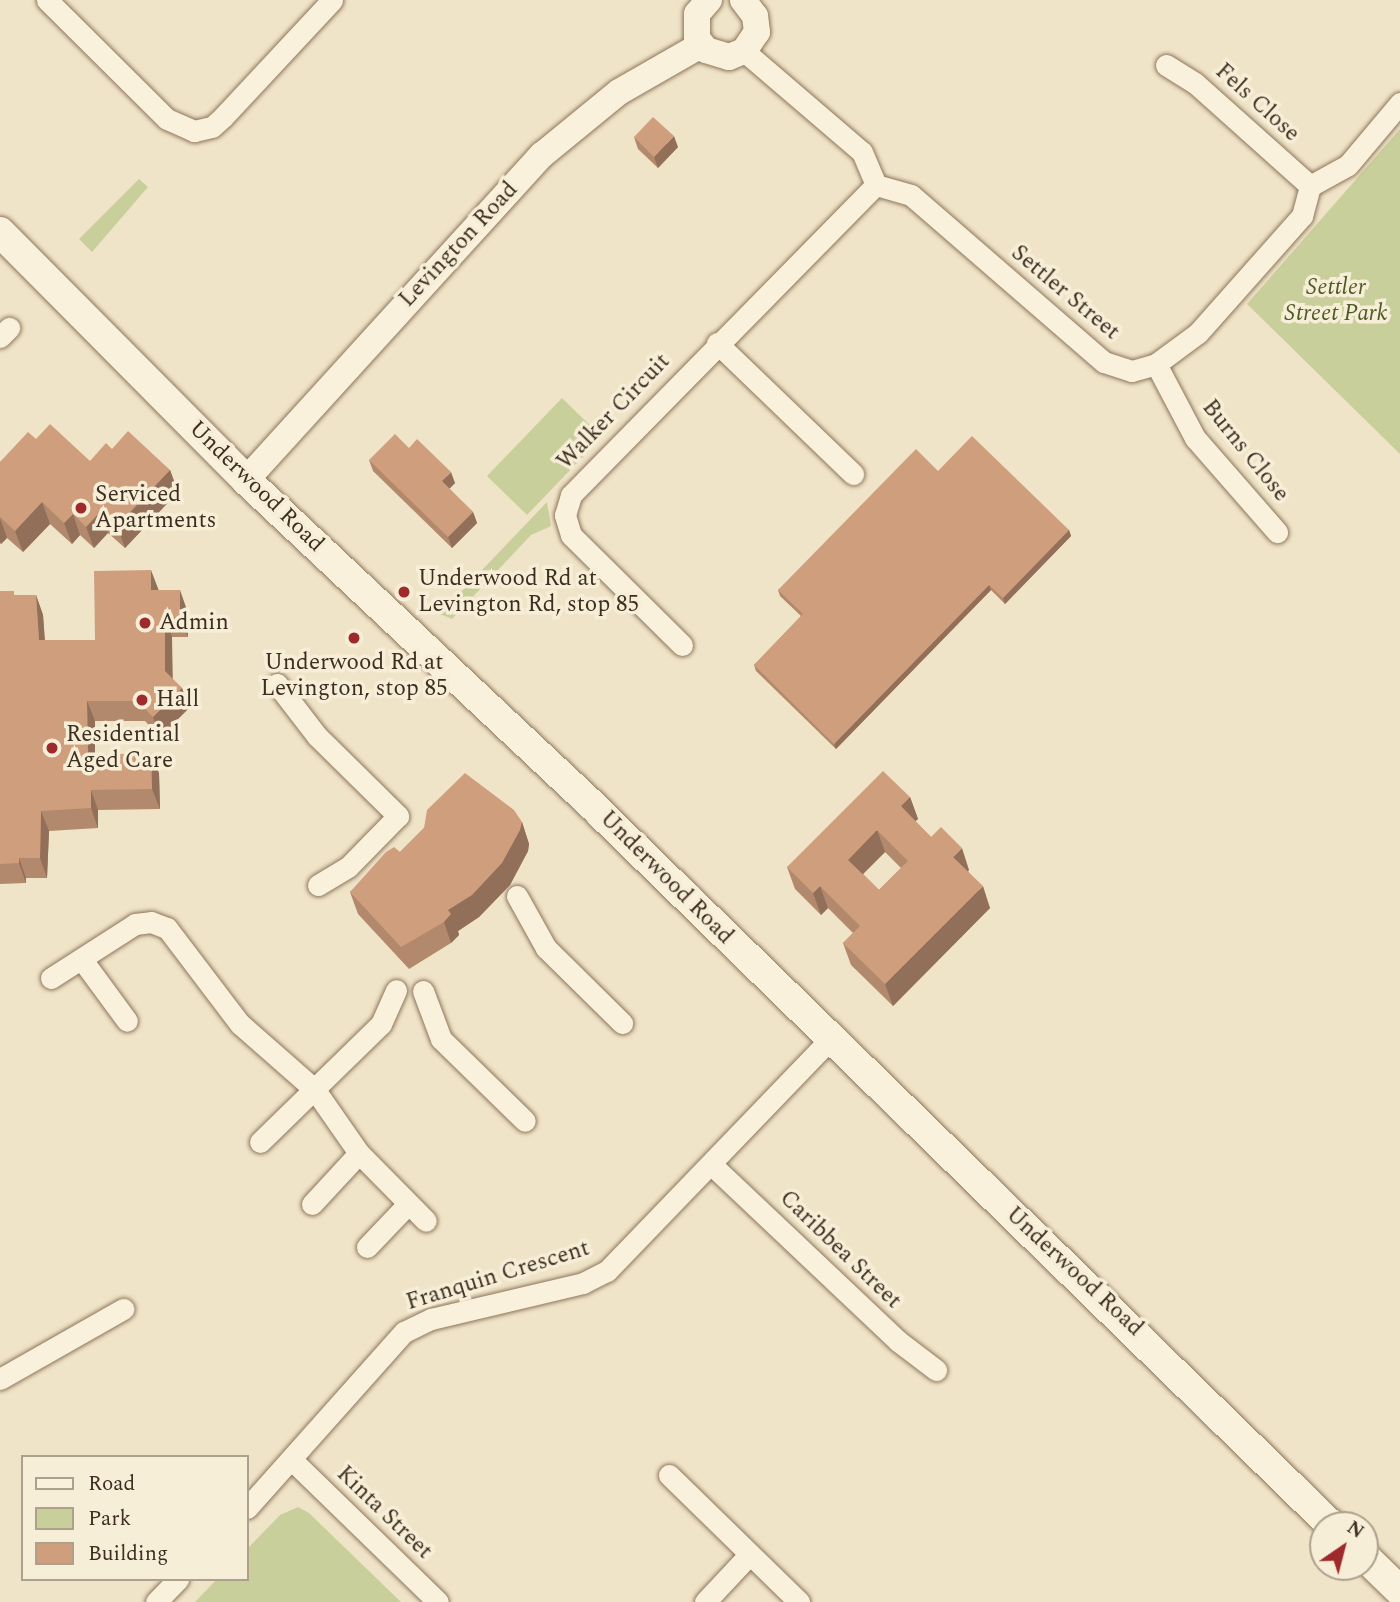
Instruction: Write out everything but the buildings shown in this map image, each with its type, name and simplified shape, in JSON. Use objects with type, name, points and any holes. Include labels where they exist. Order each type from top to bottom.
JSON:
[{"type":"main road","name":"Underwood Road","points":[[0,232],[246,480],[600,813],[830,1039],[1144,1339],[1317,1511]]},
{"type":"main road","points":[[1379,1571],[1400,1591]]},
{"type":"street","points":[[47,0],[167,119],[194,131],[212,127],[223,117],[332,0]]},
{"type":"street","points":[[707,0],[695,21],[701,45],[721,57],[744,51],[757,32],[754,3]]},
{"type":"street","name":"Levington Road","points":[[246,480],[542,155],[619,92],[701,45]]},
{"type":"street","points":[[744,51],[862,152],[876,184]]},
{"type":"street","name":"Fels Close","points":[[1166,65],[1195,83],[1310,186]]},
{"type":"street","points":[[1310,186],[1348,165],[1400,103]]},
{"type":"street","name":"Walker Circuit","points":[[682,645],[571,535],[565,515],[571,495],[717,343],[876,184]]},
{"type":"street","name":"Settler Street","points":[[876,184],[911,195],[1104,362],[1132,371],[1156,364],[1198,333],[1302,216],[1310,186]]},
{"type":"street","points":[[717,343],[853,474]]},
{"type":"street","name":"Burns Close","points":[[1156,364],[1195,438],[1277,532]]},
{"type":"street","points":[[277,684],[317,736],[398,816],[348,867],[318,885]]},
{"type":"street","points":[[517,896],[546,948],[622,1023]]},
{"type":"street","points":[[51,978],[65,965],[83,961],[135,924],[151,922],[167,928],[240,1024],[315,1090],[359,1153],[407,1205],[426,1221]]},
{"type":"street","points":[[83,961],[127,1021]]},
{"type":"street","points":[[260,1142],[381,1024],[396,990]]},
{"type":"street","points":[[423,991],[441,1039],[525,1121]]},
{"type":"street","name":"Franquin Crescent","points":[[248,1507],[293,1461],[404,1332],[431,1319],[596,1279],[620,1259],[712,1165],[830,1039]]},
{"type":"street","points":[[312,1204],[359,1153]]},
{"type":"street","name":"Caribbea Street","points":[[712,1165],[898,1342],[936,1370]]},
{"type":"street","points":[[367,1247],[407,1205]]},
{"type":"street","points":[[0,1379],[123,1309]]},
{"type":"street","name":"Kinta Street","points":[[293,1461],[438,1602]]},
{"type":"street","points":[[669,1475],[799,1602]]},
{"type":"street","points":[[705,1602],[749,1555]]},
{"type":"street","points":[[156,1602],[176,1581]]},
{"type":"green space","name":"Settler Street Park","points":[[1400,129],[1400,454],[1247,304]]},
{"type":"green space","points":[[139,179],[148,187],[92,252],[79,239]]},
{"type":"green space","points":[[562,398],[602,437],[527,515],[487,476]]},
{"type":"green space","points":[[547,502],[551,526],[531,535],[452,619],[440,614]]},
{"type":"green space","points":[[298,1507],[309,1513],[401,1602],[195,1602],[215,1581],[248,1581],[248,1548],[280,1515]]},
{"type":"place","name":"Serviced Apartments","points":[[81,508]]},
{"type":"place","name":"Underwood Rd at Levington Rd, stop 85","points":[[404,592]]},
{"type":"place","name":"Admin","points":[[145,623]]},
{"type":"place","name":"Underwood Rd at Levington, stop 85","points":[[354,638]]},
{"type":"place","name":"Hall","points":[[142,700]]},
{"type":"place","name":"Residential Aged Care","points":[[52,748]]}]
